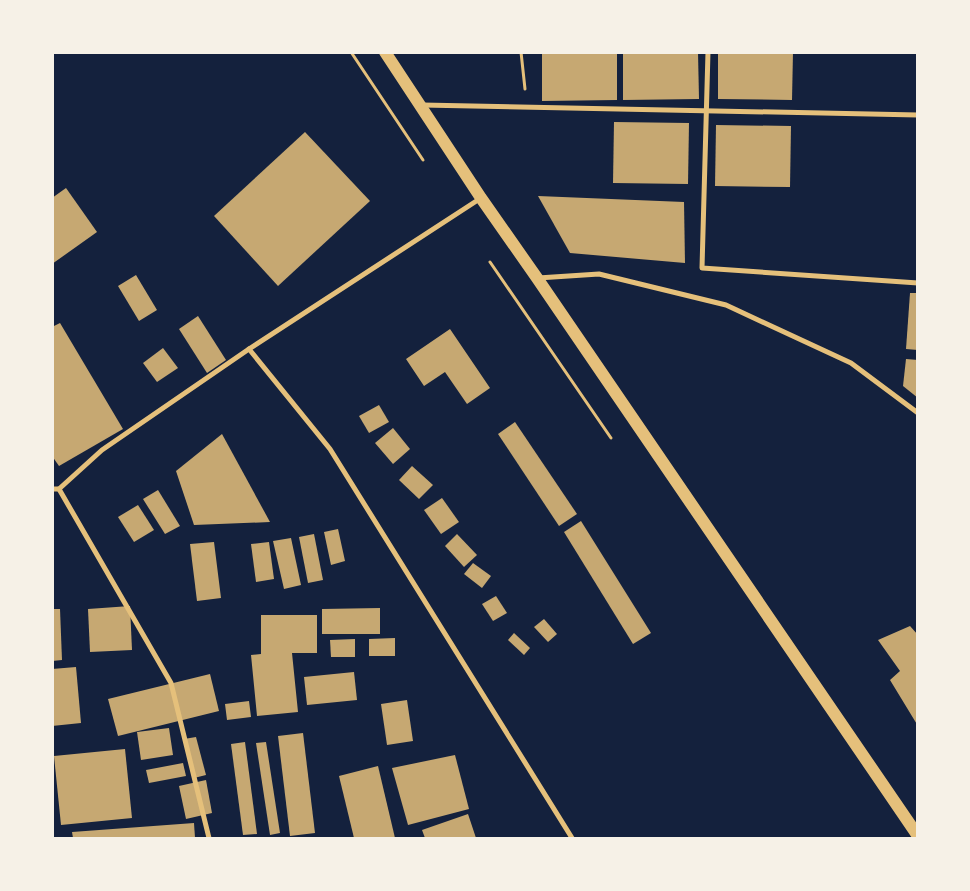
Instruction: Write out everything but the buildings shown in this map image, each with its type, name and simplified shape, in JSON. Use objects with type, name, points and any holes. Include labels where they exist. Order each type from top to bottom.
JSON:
[{"type":"main road","points":[[385,52],[481,198],[918,836]]},
{"type":"street","points":[[708,52],[702,268],[918,283]]},
{"type":"street","points":[[419,104],[918,115]]},
{"type":"street","points":[[52,489],[59,489],[102,450],[249,349],[481,198]]},
{"type":"street","points":[[537,278],[599,274],[726,305],[851,363],[918,413]]},
{"type":"street","points":[[249,349],[330,450],[572,838]]},
{"type":"street","points":[[59,489],[171,683],[209,838]]},
{"type":"path","points":[[351,52],[423,160]]},
{"type":"path","points":[[521,52],[528,107]]},
{"type":"path","points":[[490,262],[611,438]]}]
